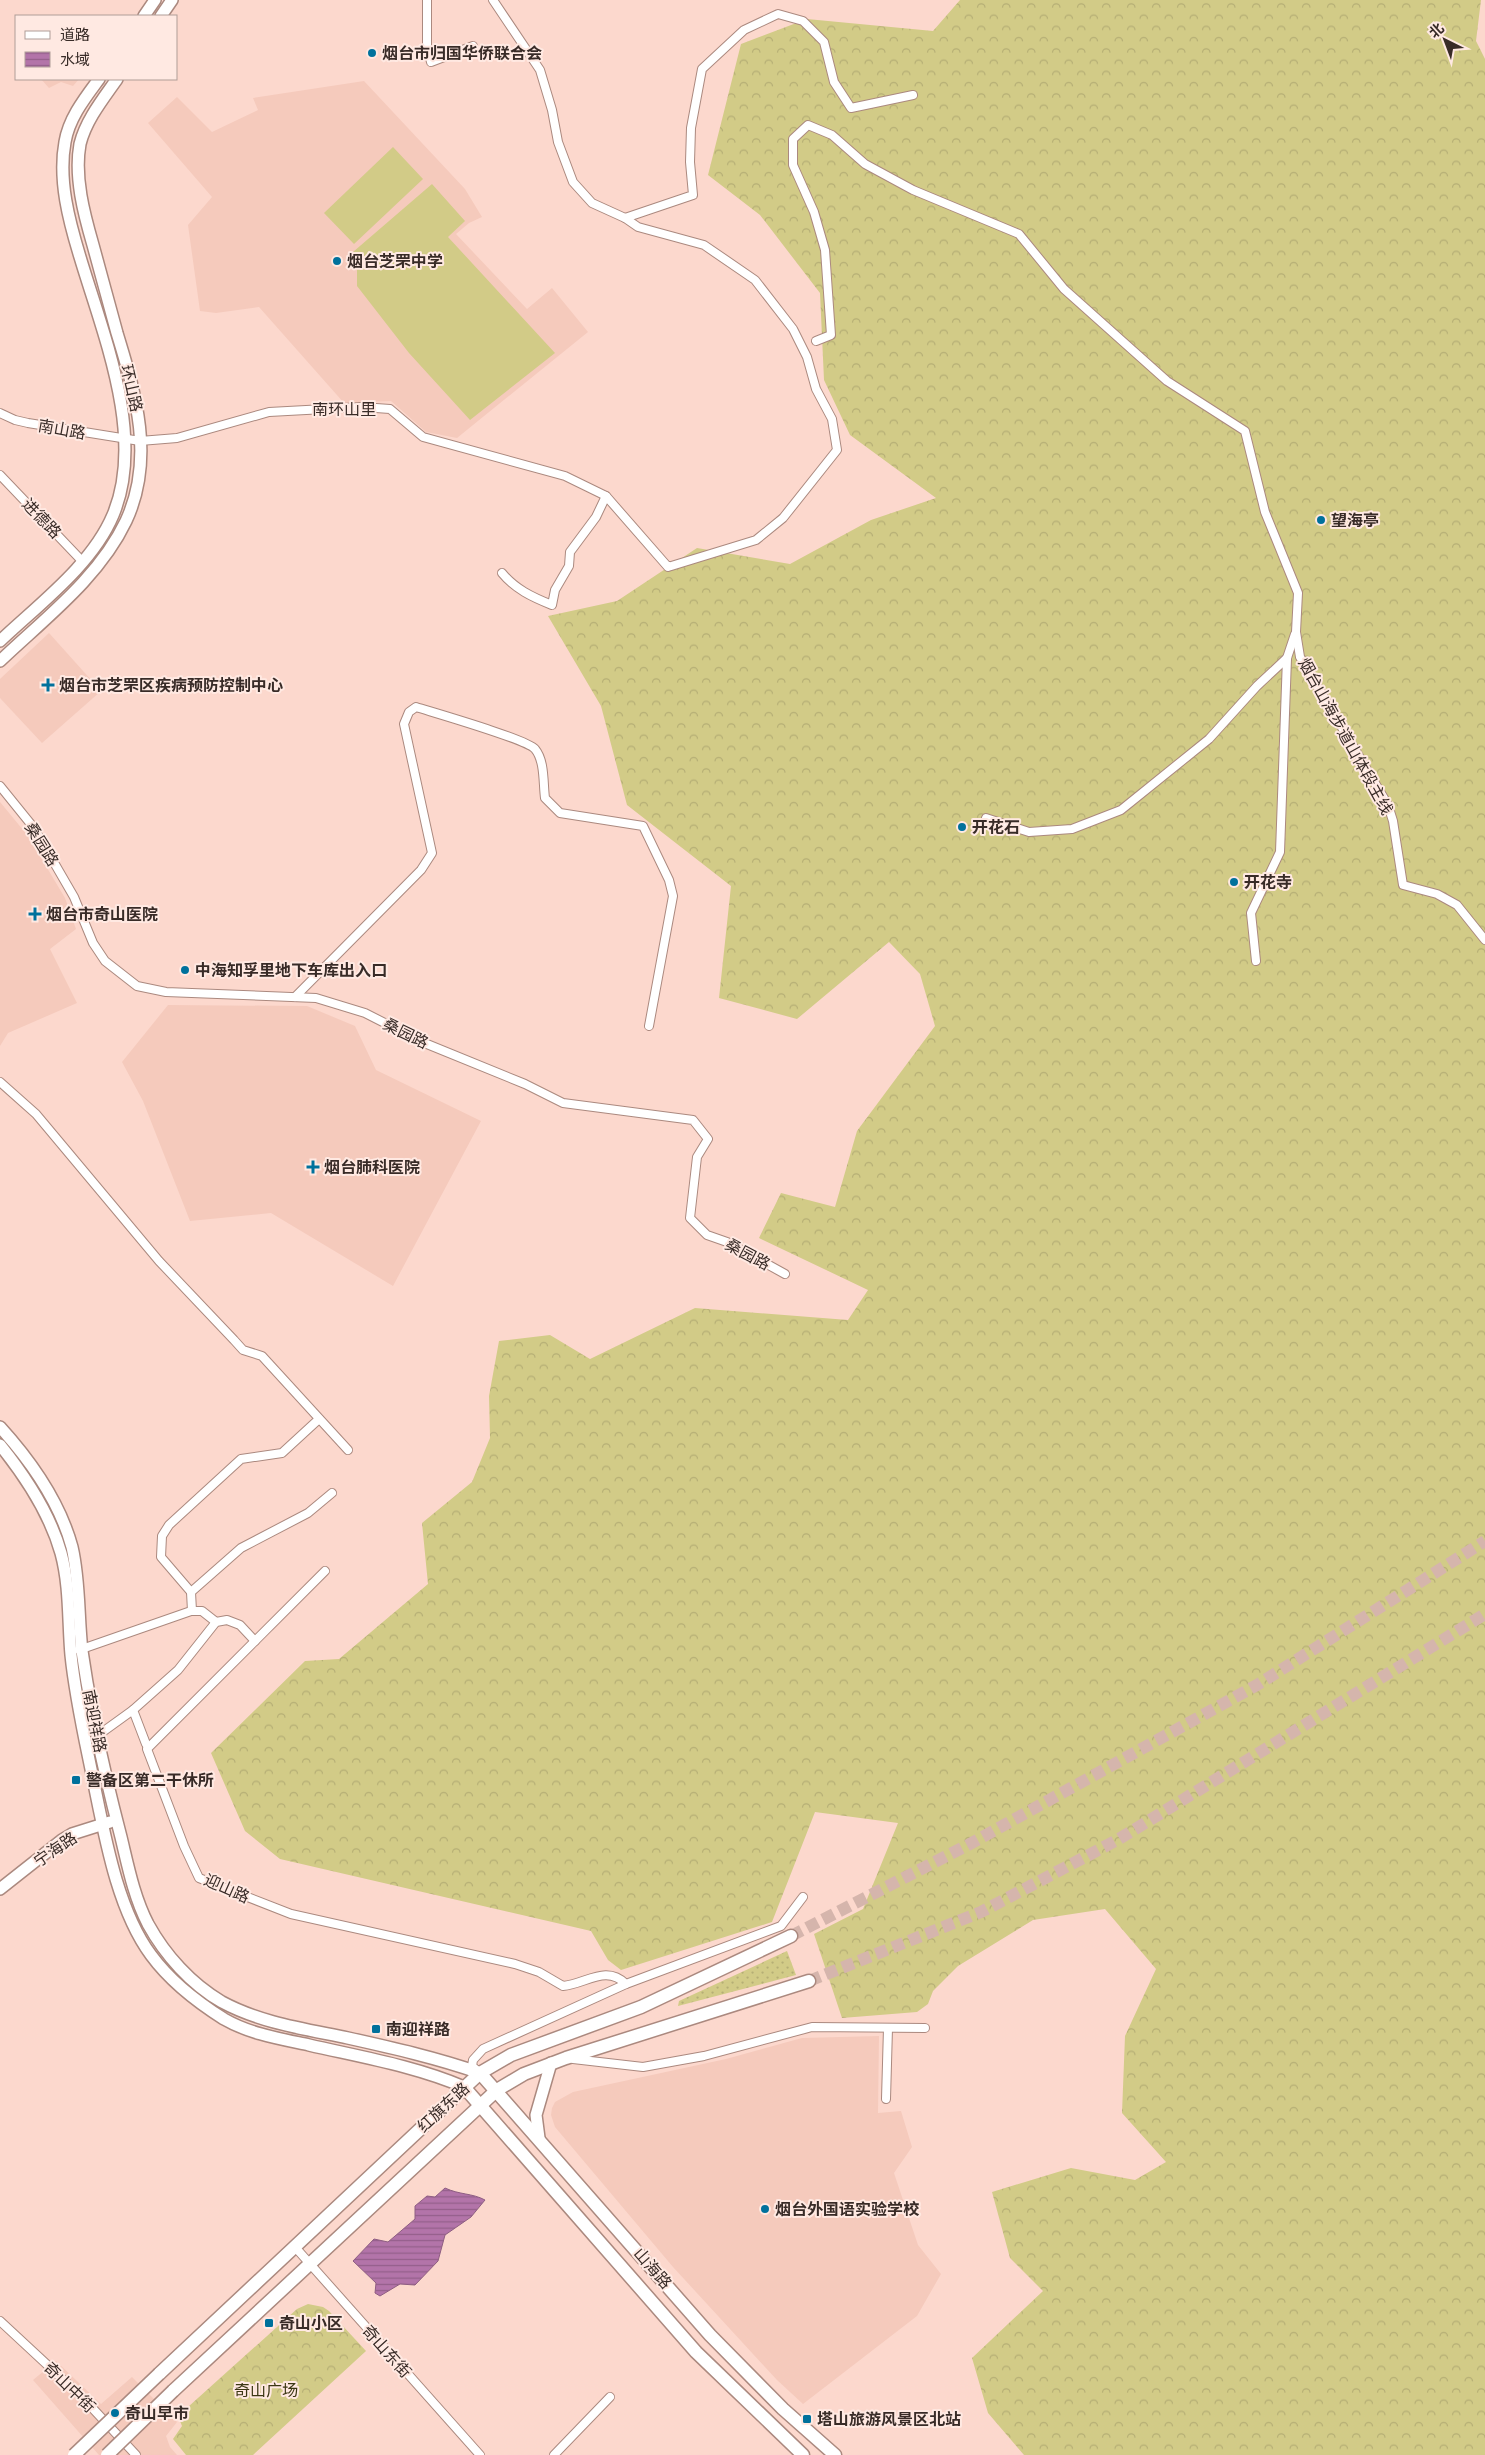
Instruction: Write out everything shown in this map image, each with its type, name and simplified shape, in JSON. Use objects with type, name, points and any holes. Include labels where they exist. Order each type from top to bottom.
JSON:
[{"type":"main road","points":[[145,15],[155,0]]},
{"type":"main road","points":[[162,15],[172,0]]},
{"type":"main road","name":"环山路","points":[[0,641],[83,562],[94,549],[113,515],[122,488],[125,440],[119,392],[72,230],[63,168],[65,141],[74,116],[98,80]]},
{"type":"main road","name":"环山路","points":[[0,662],[92,572],[113,544],[126,521],[137,492],[141,428],[134,388],[88,227],[81,197],[78,168],[80,144],[88,122],[116,80]]},
{"type":"main road","name":"南迎祥路","points":[[0,1427],[25,1457],[49,1495],[64,1525],[76,1567],[82,1648],[97,1736],[116,1820],[134,1890],[147,1922],[162,1946],[181,1969],[202,1988],[221,2001],[256,2018],[418,2054],[480,2073]]},
{"type":"main road","name":"南迎祥路","points":[[0,1445],[16,1464],[40,1504],[61,1552],[68,1599],[71,1656],[81,1719],[103,1824],[122,1900],[135,1930],[151,1956],[193,1998],[228,2021],[266,2036],[423,2072],[464,2087]]},
{"type":"main road","name":"宁海路","points":[[0,1889],[72,1834],[116,1820]]},
{"type":"main road","name":"红旗东路","points":[[74,2455],[480,2073],[511,2055],[641,2007],[791,1936]]},
{"type":"main road","name":"红旗东路","points":[[107,2455],[173,2391],[497,2090],[524,2074],[551,2063],[809,1981]]},
{"type":"main road","points":[[539,2138],[536,2115],[551,2063]]},
{"type":"main road","name":"山海路","points":[[480,2073],[497,2090],[710,2335],[783,2409],[835,2455]]},
{"type":"main road","name":"山海路","points":[[464,2087],[481,2104],[696,2352],[803,2455]]},
{"type":"street","points":[[427,0],[427,45],[431,62],[473,46]]},
{"type":"street","points":[[493,0],[540,70],[552,110],[558,142],[573,182],[592,203],[625,218],[638,227],[704,245],[754,280],[793,329],[803,348],[816,389],[832,419],[837,450],[783,518],[756,540],[668,567],[606,496],[596,517],[575,542],[570,552],[569,566],[555,590],[552,605],[517,588],[502,573]]},
{"type":"street","points":[[625,218],[693,195],[690,162],[691,128],[702,69],[744,30],[778,14],[803,21],[824,42],[834,82],[851,108],[913,95]]},
{"type":"street","name":"烟台山海步道山体段主线","points":[[816,341],[830,334],[825,250],[814,212],[793,166],[793,139],[808,126],[832,135],[865,164],[913,190],[1019,234],[1064,289],[1167,381],[1245,430],[1265,512],[1298,593],[1296,632],[1300,657],[1388,805],[1393,821],[1403,885],[1437,894],[1457,905],[1485,940]]},
{"type":"street","name":"南环山里","points":[[125,440],[140,441],[177,438],[269,412],[362,406],[390,409],[422,437],[565,476],[606,496]]},
{"type":"street","name":"南山路","points":[[0,414],[28,423],[125,440]]},
{"type":"street","name":"进德路","points":[[0,475],[83,562]]},
{"type":"street","points":[[1256,961],[1251,913],[1280,852],[1287,658],[1296,632]]},
{"type":"street","points":[[986,818],[1029,832],[1072,829],[1122,810],[1209,739],[1257,686],[1287,658]]},
{"type":"street","points":[[295,997],[421,870],[432,853],[404,724],[408,712],[416,707],[518,740],[535,749],[542,766],[545,798],[560,813],[643,826],[669,880],[673,896],[649,1026]]},
{"type":"street","name":"桑园路","points":[[0,786],[34,828],[74,897],[93,944],[105,961],[121,976],[137,986],[166,992],[316,998],[365,1013],[422,1042],[525,1084],[563,1103],[693,1120],[708,1139],[697,1157],[690,1218],[706,1235],[727,1242],[786,1274]]},
{"type":"street","points":[[0,1082],[36,1114],[158,1261],[243,1350],[262,1356],[348,1450]]},
{"type":"street","points":[[192,1611],[191,1592],[161,1557],[162,1536],[169,1525],[241,1459],[282,1453],[319,1419]]},
{"type":"street","points":[[191,1592],[241,1548],[308,1513],[332,1493]]},
{"type":"street","name":"迎山路","points":[[325,1571],[147,1749],[184,1846],[199,1878],[291,1914],[516,1964],[539,1972],[563,1986],[597,1976],[610,1975],[620,1978],[626,1984]]},
{"type":"street","points":[[71,1656],[82,1648],[192,1611],[202,1611],[216,1622]]},
{"type":"street","points":[[97,1736],[133,1710],[178,1670],[216,1622],[227,1620],[240,1625],[255,1641]]},
{"type":"street","points":[[133,1710],[146,1744]]},
{"type":"street","points":[[480,2073],[472,2066],[473,2060],[483,2049],[626,1984],[780,1926],[803,1897]]},
{"type":"street","points":[[566,2058],[643,2067],[704,2056],[812,2027],[925,2028]]},
{"type":"street","points":[[886,2099],[888,2028]]},
{"type":"street","name":"奇山东街","points":[[295,2247],[480,2455]]},
{"type":"street","name":"奇山中街","points":[[0,2321],[83,2398],[136,2455]]},
{"type":"street","points":[[554,2455],[610,2397]]},
{"type":"shaded area","points":[[42,80],[78,80],[73,86],[61,82],[49,88]]},
{"type":"shaded area","name":"烟台芝罘中学","points":[[364,81],[465,189],[482,217],[469,223],[456,234],[527,309],[552,288],[588,332],[457,438],[426,432],[391,401],[344,403],[259,307],[216,313],[200,311],[188,225],[212,197],[148,123],[177,97],[212,132],[258,110],[253,98]]},
{"type":"shaded area","name":"烟台市芝罘区疾病预防控制中心","points":[[49,633],[101,691],[42,743],[0,698],[0,679]]},
{"type":"shaded area","name":"烟台市奇山医院","points":[[0,802],[28,836],[65,898],[76,929],[50,949],[77,1003],[8,1033],[0,1046]]},
{"type":"shaded area","name":"烟台肺科医院","points":[[168,1005],[307,1006],[355,1026],[376,1070],[481,1121],[393,1286],[271,1213],[190,1221],[143,1101],[122,1062]]},
{"type":"shaded area","name":"烟台外国语实验学校","points":[[879,2036],[878,2113],[901,2111],[912,2147],[894,2173],[918,2245],[941,2274],[917,2316],[803,2404],[777,2380],[673,2267],[555,2127],[551,2115],[552,2108],[555,2102],[573,2092],[726,2059],[802,2038]]},
{"type":"shaded area","name":"奇山早市","points":[[56,2361],[101,2404],[132,2377],[177,2422],[166,2436],[170,2447],[177,2455],[99,2455],[33,2380]]},
{"type":"green space","points":[[960,0],[1481,0],[1476,41],[1485,59],[1485,2455],[1024,2455],[988,2413],[972,2358],[1043,2291],[1010,2258],[992,2192],[1071,2168],[1135,2180],[1166,2162],[1122,2113],[1125,2036],[1156,1969],[1105,1909],[1033,1920],[958,1966],[933,1991],[928,2004],[917,2012],[842,2018],[814,1934],[863,1909],[898,1823],[815,1812],[772,1922],[621,1970],[608,1960],[591,1931],[280,1859],[245,1831],[211,1753],[305,1661],[339,1659],[428,1584],[422,1523],[472,1482],[490,1438],[489,1396],[499,1341],[550,1335],[590,1359],[695,1308],[848,1320],[868,1290],[759,1238],[781,1193],[835,1207],[857,1131],[935,1026],[920,974],[889,942],[797,1019],[719,998],[731,886],[627,805],[601,706],[548,616],[617,601],[697,548],[790,564],[871,520],[936,498],[850,435],[824,380],[820,293],[760,215],[708,175],[741,44],[807,19],[933,31]]},
{"type":"green space","points":[[393,147],[423,179],[354,244],[324,213]]},
{"type":"green space","points":[[432,184],[465,221],[448,237],[555,353],[470,420],[409,353],[357,286],[357,259],[353,252]]},
{"type":"green space","points":[[787,1951],[796,1975],[678,2006],[679,2001]]},
{"type":"green space","name":"奇山广场","points":[[308,2304],[323,2307],[329,2311],[366,2351],[253,2455],[186,2455],[173,2439],[182,2426],[178,2416],[297,2309]]},
{"type":"water","points":[[445,2188],[485,2200],[471,2217],[445,2235],[438,2261],[415,2285],[400,2284],[380,2296],[375,2293],[376,2283],[353,2261],[374,2239],[388,2242],[415,2219],[415,2206],[427,2196],[435,2197]]},
{"type":"tunnel","points":[[791,1936],[968,1845],[1257,1685],[1485,1541]]},
{"type":"tunnel","points":[[809,1981],[981,1912],[1119,1839],[1485,1614]]},
{"type":"place","name":"烟台市归国华侨联合会","points":[[372,53]]},
{"type":"place","name":"烟台芝罘中学","points":[[337,261]]},
{"type":"place","name":"望海亭","points":[[1321,520]]},
{"type":"place","name":"烟台市芝罘区疾病预防控制中心","points":[[48,685]]},
{"type":"place","name":"开花石","points":[[962,827]]},
{"type":"place","name":"开花寺","points":[[1234,882]]},
{"type":"place","name":"烟台市奇山医院","points":[[35,914]]},
{"type":"place","name":"中海知孚里地下车库出入口","points":[[185,970]]},
{"type":"place","name":"烟台肺科医院","points":[[313,1167]]},
{"type":"place","name":"警备区第二干休所","points":[[76,1780]]},
{"type":"place","name":"南迎祥路","points":[[376,2029]]},
{"type":"place","name":"烟台外国语实验学校","points":[[765,2209]]},
{"type":"place","name":"奇山小区","points":[[269,2323]]},
{"type":"place","name":"奇山早市","points":[[115,2413]]},
{"type":"place","name":"塔山旅游风景区北站","points":[[807,2419]]}]
